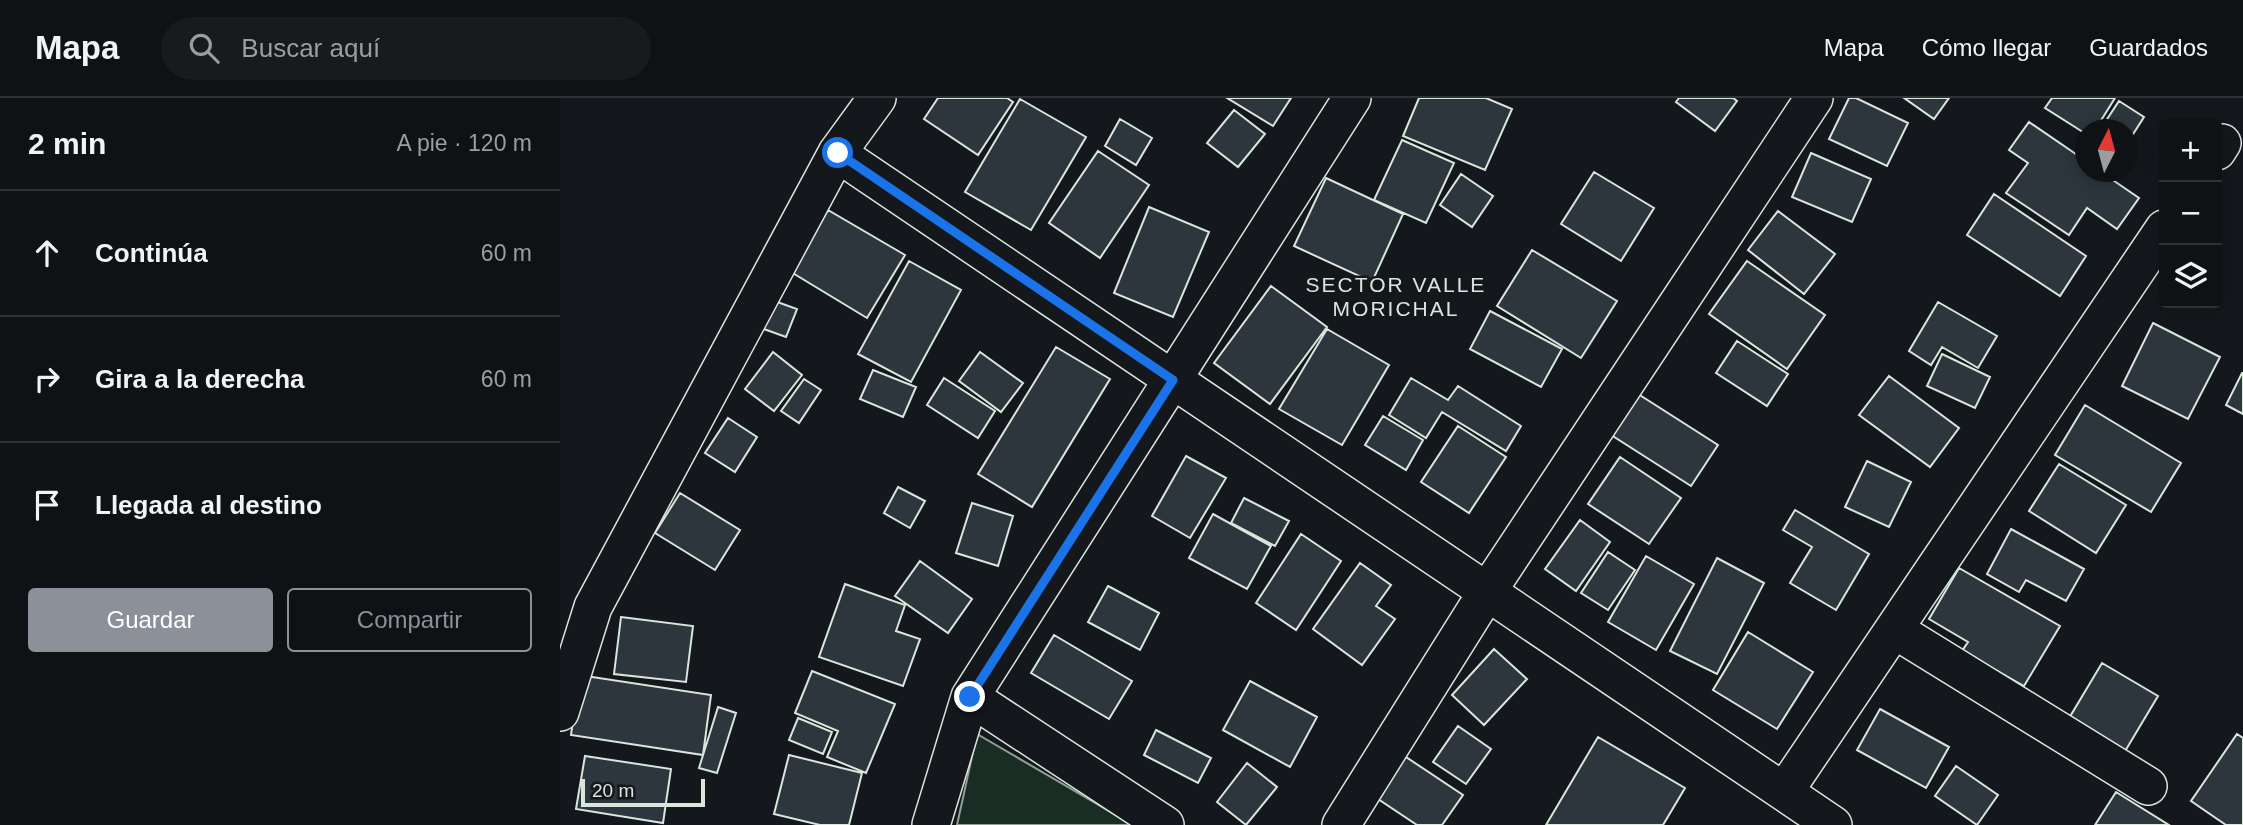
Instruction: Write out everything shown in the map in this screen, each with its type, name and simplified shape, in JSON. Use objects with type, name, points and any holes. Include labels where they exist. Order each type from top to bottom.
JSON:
[{"type":"street","points":[[560,712],[593,607],[838,153],[877,98]]},
{"type":"street","points":[[931,825],[970,697],[1352,98]]},
{"type":"street","points":[[1341,825],[1487,592],[1814,98]]},
{"type":"street","points":[[838,153],[1833,825]]},
{"type":"street","points":[[1784,792],[2159,236]]},
{"type":"street","points":[[1895,630],[2148,786]]},
{"type":"street","points":[[970,697],[1165,825]]},
{"type":"green space","points":[[977,734],[1133,825],[957,825]]},
{"type":"building","points":[[938,98],[1007,98],[1013,102],[978,155],[924,119]]},
{"type":"building","points":[[1227,98],[1291,98],[1273,126]]},
{"type":"building","points":[[1419,98],[1486,98],[1512,109],[1485,170],[1403,136]]},
{"type":"building","points":[[1679,98],[1733,98],[1737,101],[1715,131],[1676,102]]},
{"type":"building","points":[[1849,98],[1856,98],[1908,123],[1887,166],[1829,139]]},
{"type":"building","points":[[1904,98],[1949,98],[1934,119]]},
{"type":"building","points":[[2052,98],[2115,98],[2102,119],[2075,119],[2075,127],[2045,108]]},
{"type":"building","points":[[1020,99],[1086,137],[1031,230],[965,192]]},
{"type":"building","points":[[2119,101],[2144,117],[2138,126],[2138,119],[2107,119]]},
{"type":"building","points":[[1234,110],[1265,134],[1238,167],[1207,143]]},
{"type":"building","points":[[1120,119],[1152,138],[1136,165],[1105,146]]},
{"type":"building","points":[[2029,122],[2075,153],[2075,182],[2116,182],[2139,198],[2117,229],[2087,208],[2069,235],[2006,193],[2028,163],[2009,150]]},
{"type":"building","points":[[1402,140],[1454,163],[1426,223],[1374,200]]},
{"type":"building","points":[[1098,151],[1149,185],[1100,258],[1049,223]]},
{"type":"building","points":[[1811,153],[1871,179],[1852,222],[1792,197]]},
{"type":"building","points":[[1594,172],[1654,208],[1621,261],[1561,224]]},
{"type":"building","points":[[1461,174],[1493,196],[1472,227],[1440,205]]},
{"type":"building","points":[[1326,178],[1403,214],[1372,282],[1294,246]]},
{"type":"building","points":[[1994,194],[2086,256],[2060,296],[1967,235]]},
{"type":"building","points":[[1149,207],[1209,232],[1173,317],[1114,293]]},
{"type":"building","points":[[828,210],[905,255],[867,318],[791,272]]},
{"type":"building","points":[[1778,211],[1835,254],[1804,294],[1748,250]]},
{"type":"building","points":[[1532,250],[1617,301],[1581,358],[1497,306]]},
{"type":"building","points":[[909,261],[961,290],[911,382],[858,354]]},
{"type":"building","points":[[1747,261],[1825,315],[1787,369],[1709,314]]},
{"type":"building","points":[[1271,286],[1327,327],[1270,404],[1214,363]]},
{"type":"building","points":[[769,299],[797,309],[786,337],[758,327]]},
{"type":"building","points":[[1938,302],[1997,336],[1978,368],[1942,347],[1931,365],[1909,351]]},
{"type":"building","points":[[1490,311],[1562,349],[1541,387],[1470,349]]},
{"type":"building","points":[[2153,323],[2220,357],[2188,419],[2122,386]]},
{"type":"building","points":[[1327,329],[1389,365],[1342,445],[1279,409]]},
{"type":"building","points":[[1737,341],[1788,374],[1767,406],[1716,373]]},
{"type":"building","points":[[1056,347],[1110,379],[1032,507],[978,474]]},
{"type":"building","points":[[773,352],[802,375],[774,411],[745,389]]},
{"type":"building","points":[[980,352],[1023,383],[1001,412],[959,381]]},
{"type":"building","points":[[1942,354],[1990,377],[1975,408],[1927,386]]},
{"type":"building","points":[[873,370],[916,387],[903,417],[860,399]]},
{"type":"building","points":[[2243,373],[2243,414],[2226,405]]},
{"type":"building","points":[[1889,376],[1959,428],[1930,467],[1859,415]]},
{"type":"building","points":[[944,378],[995,411],[978,438],[927,405]]},
{"type":"building","points":[[1411,378],[1448,400],[1458,386],[1521,426],[1506,451],[1442,412],[1426,438],[1389,415]]},
{"type":"building","points":[[804,379],[821,390],[799,423],[781,411]]},
{"type":"building","points":[[1635,392],[1718,445],[1691,486],[1608,433]]},
{"type":"building","points":[[2085,405],[2181,463],[2151,512],[2055,455]]},
{"type":"building","points":[[1383,416],[1423,440],[1406,470],[1365,445]]},
{"type":"building","points":[[728,418],[757,437],[735,472],[705,453]]},
{"type":"building","points":[[1458,426],[1506,457],[1469,513],[1421,482]]},
{"type":"building","points":[[1186,456],[1226,478],[1190,538],[1152,516]]},
{"type":"building","points":[[1620,457],[1681,498],[1649,544],[1588,504]]},
{"type":"building","points":[[1867,461],[1911,482],[1889,527],[1845,507]]},
{"type":"building","points":[[2059,464],[2126,505],[2096,553],[2029,511]]},
{"type":"building","points":[[898,487],[925,501],[910,528],[884,513]]},
{"type":"building","points":[[680,493],[740,530],[715,570],[655,533]]},
{"type":"building","points":[[1244,498],[1289,521],[1275,546],[1231,523]]},
{"type":"building","points":[[972,503],[1013,516],[998,566],[956,553]]},
{"type":"building","points":[[1795,510],[1869,554],[1836,610],[1790,583],[1812,547],[1783,530]]},
{"type":"building","points":[[1213,514],[1271,546],[1247,589],[1189,558]]},
{"type":"building","points":[[1580,520],[1610,542],[1576,591],[1545,569]]},
{"type":"building","points":[[2011,529],[2084,569],[2066,601],[2026,580],[2019,592],[1987,574]]},
{"type":"building","points":[[1301,534],[1341,561],[1296,630],[1256,603]]},
{"type":"building","points":[[1608,552],[1635,570],[1608,610],[1581,593]]},
{"type":"building","points":[[1646,556],[1694,584],[1656,650],[1608,622]]},
{"type":"building","points":[[1717,558],[1764,583],[1717,674],[1670,651]]},
{"type":"building","points":[[920,561],[972,599],[948,633],[895,596]]},
{"type":"building","points":[[1360,563],[1391,585],[1376,606],[1395,619],[1362,665],[1313,629]]},
{"type":"building","points":[[1959,568],[2060,626],[2024,686],[1962,651],[1968,642],[1929,619]]},
{"type":"building","points":[[845,584],[905,605],[896,631],[920,639],[903,686],[819,657]]},
{"type":"building","points":[[1108,586],[1159,613],[1140,650],[1088,622]]},
{"type":"building","points":[[621,617],[693,626],[686,682],[614,674]]},
{"type":"building","points":[[1748,632],[1813,672],[1777,729],[1713,690]]},
{"type":"building","points":[[1054,635],[1132,681],[1109,719],[1031,673]]},
{"type":"building","points":[[1494,649],[1527,679],[1484,725],[1452,695]]},
{"type":"building","points":[[2102,663],[2158,696],[2121,758],[2065,725]]},
{"type":"building","points":[[812,671],[895,704],[866,773],[827,757],[838,731],[795,713]]},
{"type":"building","points":[[579,675],[711,695],[703,755],[571,735]]},
{"type":"building","points":[[1250,681],[1317,717],[1290,767],[1223,730]]},
{"type":"building","points":[[718,707],[736,713],[717,773],[699,768]]},
{"type":"building","points":[[1880,709],[1949,747],[1926,788],[1857,750]]},
{"type":"building","points":[[798,718],[832,732],[823,754],[789,740]]},
{"type":"building","points":[[1458,726],[1491,749],[1466,784],[1433,762]]},
{"type":"building","points":[[1156,730],[1211,758],[1198,783],[1144,755]]},
{"type":"building","points":[[2237,734],[2243,738],[2243,825],[2226,825],[2191,801]]},
{"type":"building","points":[[1598,737],[1685,788],[1663,825],[1546,825]]},
{"type":"building","points":[[789,755],[862,773],[849,825],[820,825],[774,814]]},
{"type":"building","points":[[1403,755],[1463,795],[1442,825],[1417,825],[1375,797]]},
{"type":"building","points":[[585,756],[671,769],[663,823],[576,809]]},
{"type":"building","points":[[1247,763],[1277,787],[1246,825],[1217,802]]},
{"type":"building","points":[[1956,766],[1998,795],[1977,825],[1935,796]]},
{"type":"building","points":[[2116,792],[2169,825],[2095,825]]},
{"type":"district","name":"SECTOR VALLE MORICHAL","points":[[1396,296]]},
{"type":"route","points":[[838,153],[1173,380],[970,697]]}]
